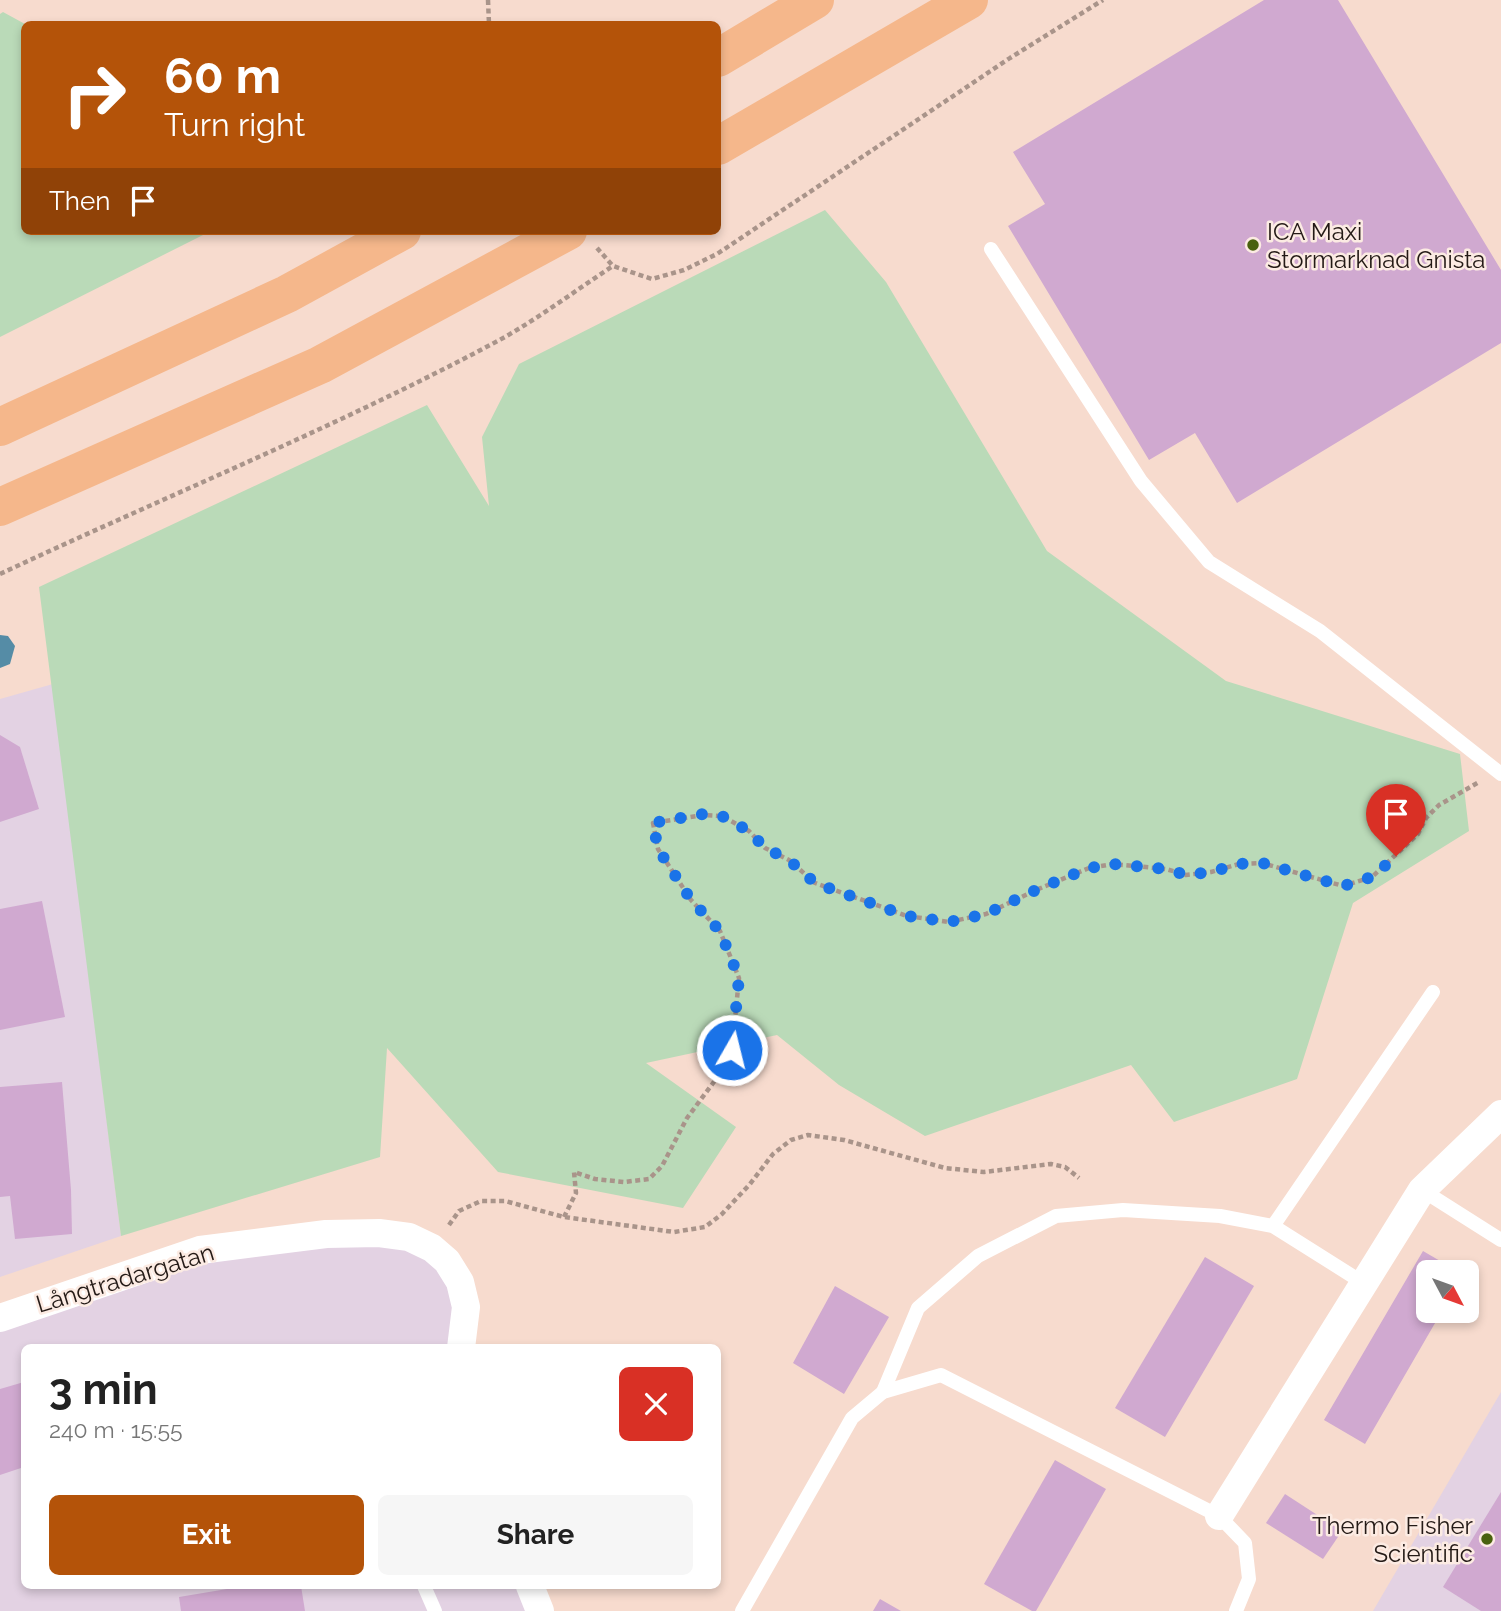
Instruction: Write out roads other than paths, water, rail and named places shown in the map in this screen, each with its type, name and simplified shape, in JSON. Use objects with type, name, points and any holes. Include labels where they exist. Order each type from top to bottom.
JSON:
[{"type":"highway","points":[[721,56],[815,0]]},
{"type":"highway","points":[[721,144],[969,0]]},
{"type":"highway","points":[[0,427],[287,294],[395,235]]},
{"type":"highway","points":[[0,507],[320,365],[581,237]]},
{"type":"street","points":[[1219,1516],[1422,1190],[1501,1114]]},
{"type":"street","name":"Långtradargatan","points":[[0,1318],[200,1250],[326,1234],[379,1233],[409,1237],[432,1248],[447,1261],[460,1282],[466,1307],[461,1344]]},
{"type":"street","points":[[531,1589],[540,1611]]},
{"type":"lane","points":[[991,249],[1141,481],[1209,562],[1320,631],[1499,773]]},
{"type":"lane","points":[[1273,1226],[1433,992]]},
{"type":"lane","points":[[1422,1190],[1501,1240]]},
{"type":"lane","points":[[883,1392],[918,1308],[978,1256],[1056,1216],[1123,1210],[1220,1216],[1273,1226],[1365,1284]]},
{"type":"lane","points":[[742,1611],[852,1418],[883,1392],[941,1375],[1219,1516],[1245,1543],[1249,1579],[1236,1611]]},
{"type":"lane","points":[[425,1589],[435,1611]]},
{"type":"water","points":[[0,635],[8,636],[15,646],[10,664],[0,668]]},
{"type":"place","name":"ICA Maxi Stormarknad Gnista","points":[[1253,245]]},
{"type":"place","name":"Thermo Fisher Scientific","points":[[1487,1539]]}]
